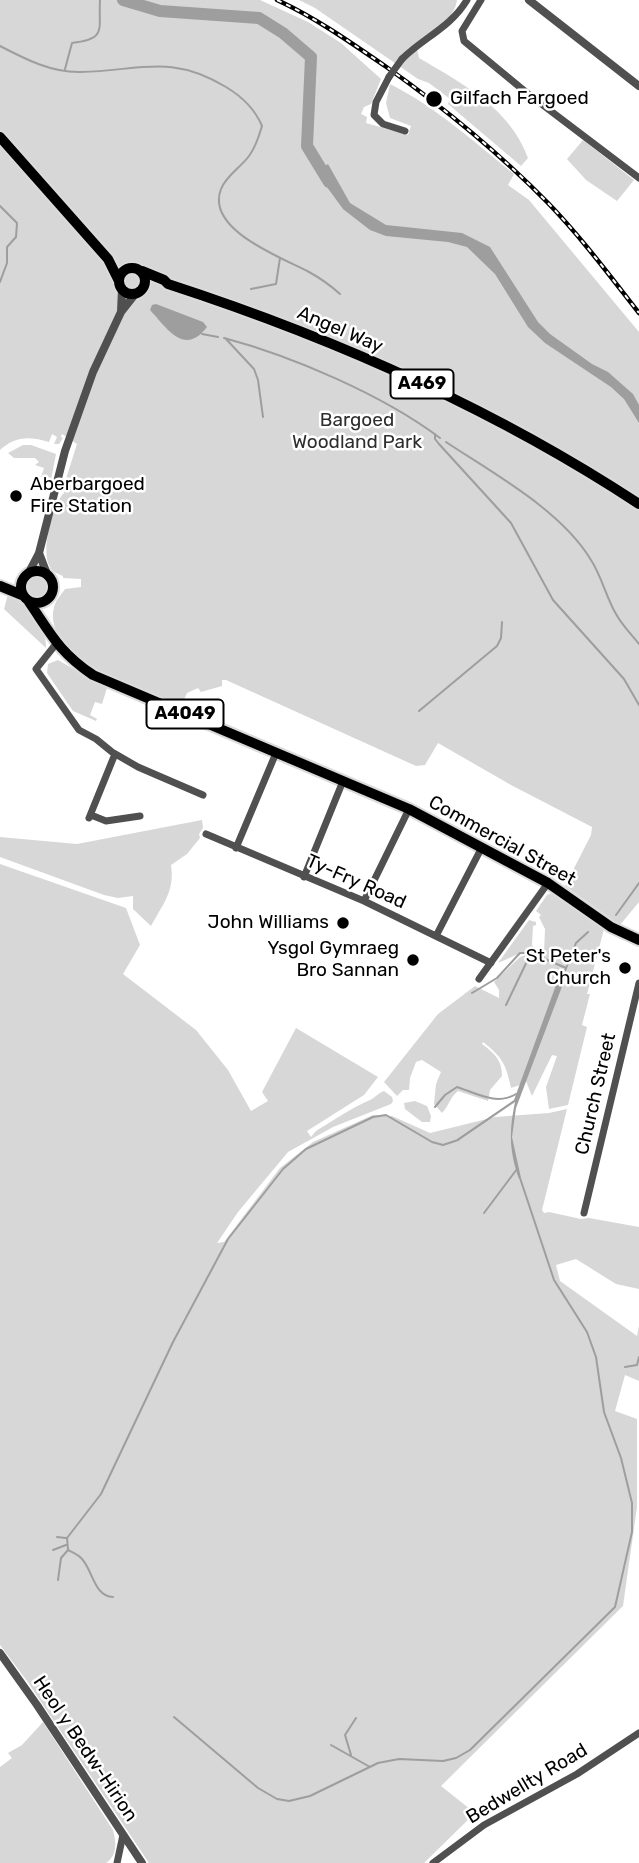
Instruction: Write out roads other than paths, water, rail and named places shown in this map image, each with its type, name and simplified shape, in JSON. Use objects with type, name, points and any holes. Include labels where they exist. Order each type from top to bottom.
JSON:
[{"type":"main road","name":"A469","points":[[0,137],[108,259],[120,285],[128,293],[140,291]]},
{"type":"main road","name":"A469","points":[[108,259],[126,269],[134,267],[142,271]]},
{"type":"main road","points":[[120,285],[121,274],[126,269]]},
{"type":"main road","points":[[140,291],[146,279],[142,271]]},
{"type":"main road","name":"Angel Way","points":[[142,271],[164,279],[168,284],[311,335],[407,377],[569,461],[639,504]]},
{"type":"main road","name":"Angel Way","points":[[140,291],[168,284]]},
{"type":"main road","name":"A4049","points":[[0,586],[37,571],[47,574]]},
{"type":"main road","points":[[45,622],[54,587],[47,574]]},
{"type":"main road","points":[[25,577],[20,586],[26,599],[38,604],[49,599]]},
{"type":"main road","name":"A4049","points":[[0,586],[26,599],[45,622],[56,644],[74,662],[93,675],[344,781]]},
{"type":"main road","name":"Commercial Street","points":[[344,781],[409,809],[482,847],[548,883],[611,927],[639,940]]},
{"type":"street","points":[[405,131],[383,124],[374,115],[376,103],[402,59],[435,35],[467,0]]},
{"type":"street","points":[[481,0],[461,31],[464,41],[527,93],[639,178]]},
{"type":"street","points":[[529,0],[639,86]]},
{"type":"street","points":[[120,285],[121,312]]},
{"type":"street","points":[[25,577],[38,553],[65,451],[93,372],[121,312],[140,291]]},
{"type":"street","points":[[38,553],[47,574]]},
{"type":"street","points":[[56,644],[36,669],[79,730],[96,738],[115,754],[138,767],[203,795]]},
{"type":"street","points":[[236,848],[276,753]]},
{"type":"street","points":[[115,754],[90,817],[106,821],[140,816]]},
{"type":"street","points":[[304,877],[344,781]]},
{"type":"street","points":[[187,799],[190,790]]},
{"type":"street","points":[[364,901],[409,809]]},
{"type":"street","name":"Ty-Fry Road","points":[[206,834],[364,901],[491,963]]},
{"type":"street","points":[[436,936],[482,847]]},
{"type":"street","points":[[479,979],[548,883]]},
{"type":"street","name":"Church Street","points":[[584,1213],[639,983]]},
{"type":"street","name":"Heol y Bedw-Hirion","points":[[0,1653],[142,1863]]},
{"type":"street","name":"Bedwellty Road","points":[[433,1863],[484,1825],[577,1774],[639,1733]]},
{"type":"street","points":[[117,1863],[123,1835]]},
{"type":"waterway","points":[[65,69],[72,43],[91,39],[99,31],[100,0]]},
{"type":"waterway","points":[[123,0],[160,11],[259,18],[283,33],[311,57],[307,146],[329,182]]},
{"type":"waterway","points":[[0,46],[39,64],[70,72],[154,66],[188,70],[237,94],[262,126],[251,153],[221,189],[219,204],[224,217],[249,241],[313,274],[340,294]]},
{"type":"waterway","points":[[0,206],[17,223],[16,237],[7,247],[7,263],[0,282]]},
{"type":"waterway","points":[[251,289],[276,284],[280,258]]},
{"type":"waterway","points":[[202,334],[218,337]]},
{"type":"waterway","points":[[224,338],[307,366],[365,392],[440,438]]},
{"type":"waterway","points":[[226,339],[254,369],[263,417]]},
{"type":"waterway","points":[[435,434],[439,444],[511,523],[553,600],[624,679],[639,705]]},
{"type":"waterway","points":[[446,442],[525,494],[562,525],[591,560],[616,614],[639,644]]},
{"type":"waterway","points":[[419,711],[497,646],[501,638],[502,622]]},
{"type":"waterway","points":[[616,915],[639,883]]},
{"type":"waterway","points":[[563,976],[576,943],[588,932]]},
{"type":"waterway","points":[[472,993],[497,978],[520,953],[531,953],[566,968]]},
{"type":"waterway","points":[[506,1005],[531,953]]},
{"type":"waterway","points":[[435,1107],[445,1095],[457,1087],[494,1099],[516,1094]]},
{"type":"waterway","points":[[113,1597],[107,1596],[98,1588],[86,1564],[68,1550],[67,1538],[101,1494],[173,1342],[228,1239],[283,1169],[306,1149],[373,1117],[386,1115],[432,1142],[443,1145],[458,1140]]},
{"type":"waterway","points":[[484,1213],[517,1169]]},
{"type":"waterway","points":[[174,1717],[258,1788],[277,1799],[289,1801],[310,1796],[378,1763],[399,1759],[443,1761],[456,1758],[470,1750],[615,1607],[632,1532],[632,1503],[621,1458],[604,1412],[596,1357],[587,1332],[554,1280],[520,1178]]},
{"type":"waterway","points":[[625,1367],[637,1365],[639,1357]]},
{"type":"waterway","points":[[57,1537],[66,1538]]},
{"type":"waterway","points":[[53,1550],[66,1545]]},
{"type":"waterway","points":[[58,1580],[61,1558],[68,1550]]},
{"type":"waterway","points":[[351,1755],[345,1735],[356,1718]]},
{"type":"waterway","points":[[331,1745],[370,1767]]},
{"type":"railway","points":[[277,0],[319,22],[385,66],[490,148],[560,216],[639,313]]},
{"type":"place","name":"Gilfach Fargoed","points":[[434,99]]},
{"type":"place","name":"Aberbargoed Fire Station","points":[[16,496]]},
{"type":"place","name":"John Williams","points":[[343,923]]},
{"type":"place","name":"Ysgol Gymraeg Bro Sannan","points":[[413,960]]},
{"type":"place","name":"St Peter's Church","points":[[625,968]]},
{"type":"park label","name":"Bargoed Woodland Park","points":[[357,432]]}]
